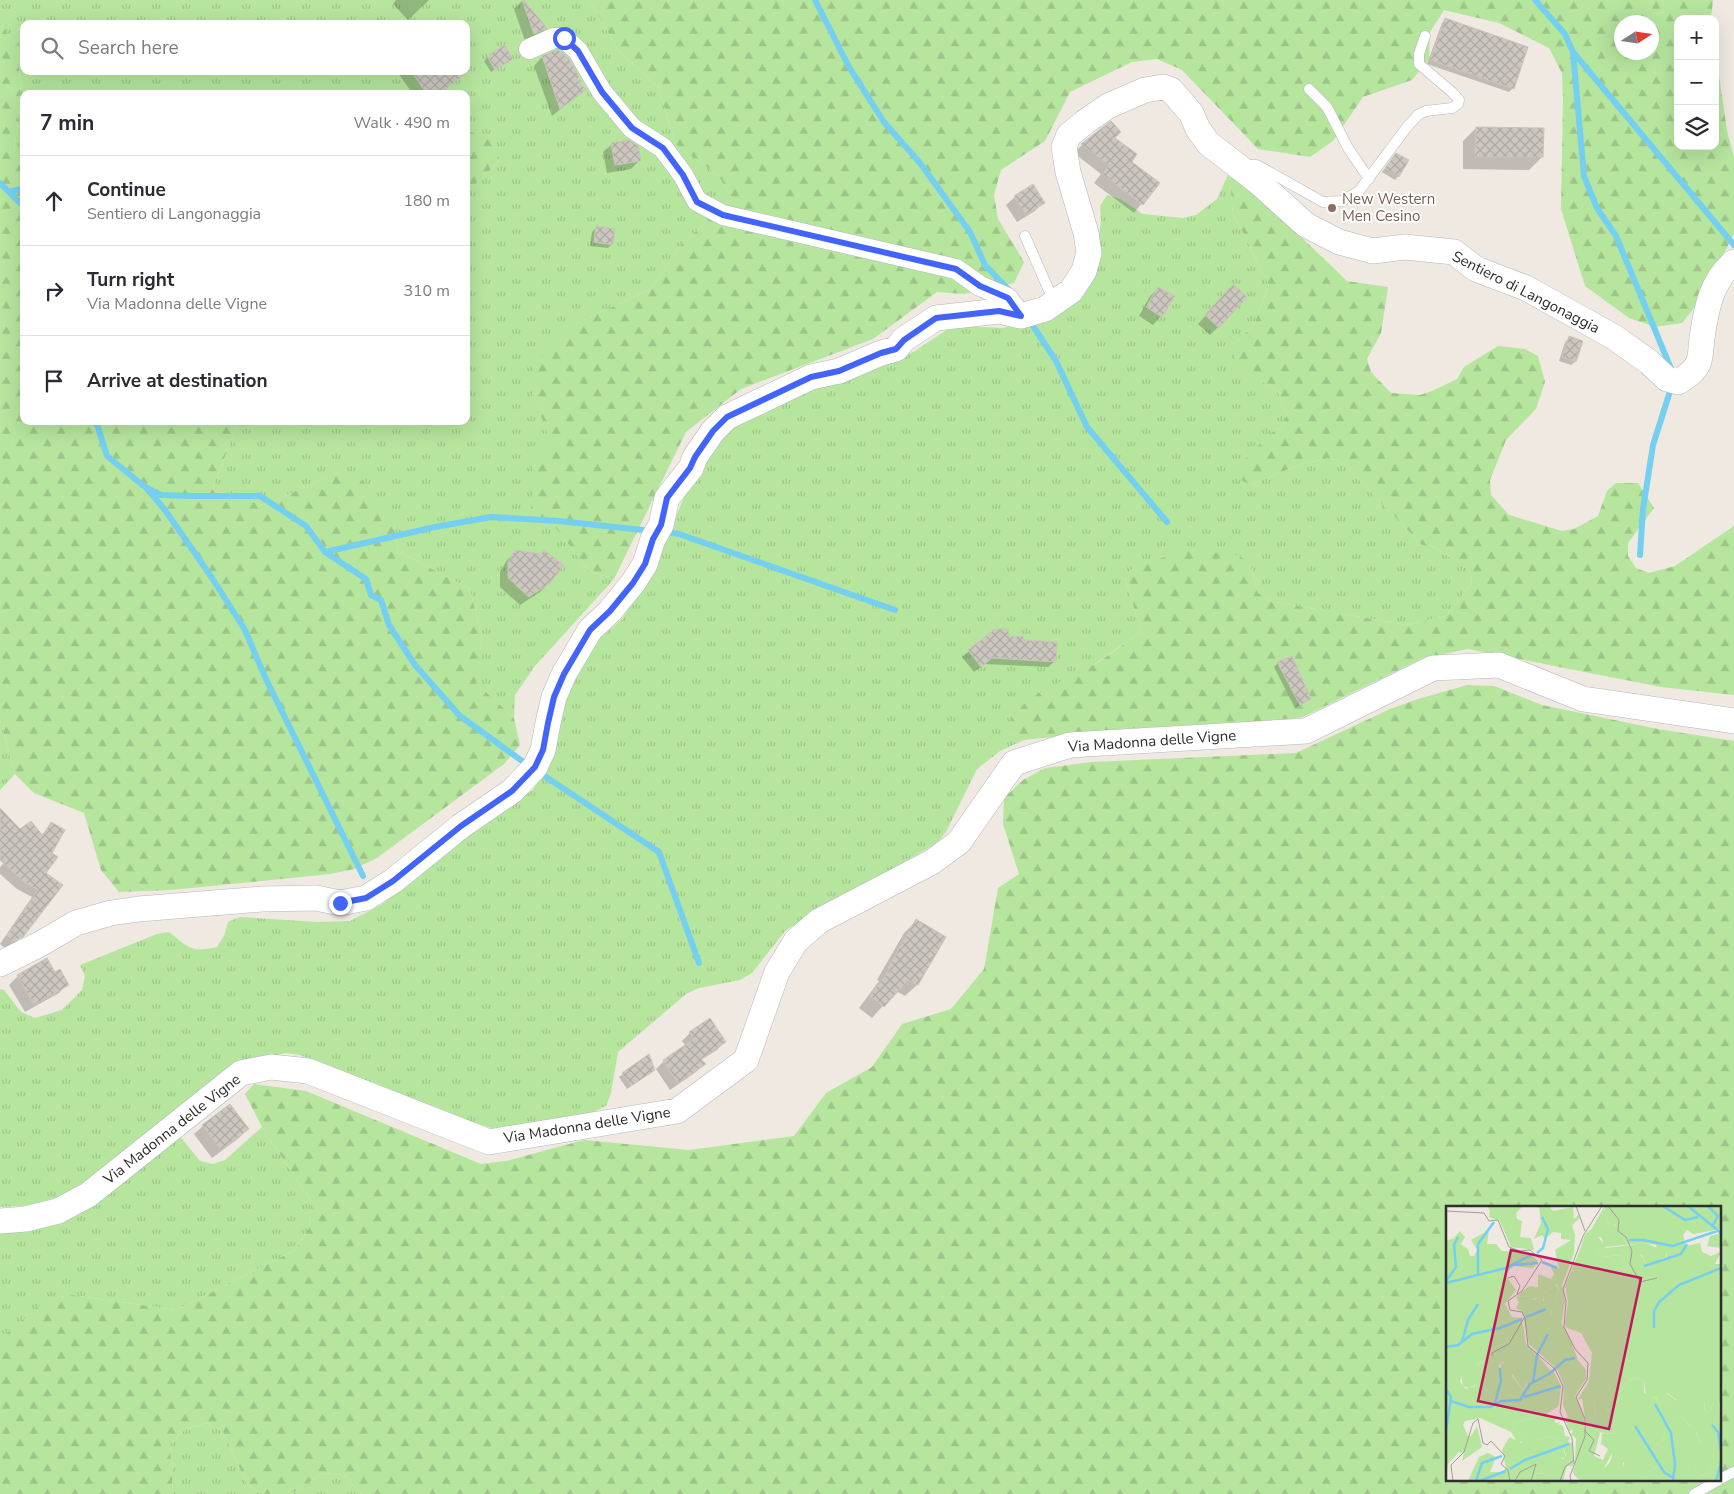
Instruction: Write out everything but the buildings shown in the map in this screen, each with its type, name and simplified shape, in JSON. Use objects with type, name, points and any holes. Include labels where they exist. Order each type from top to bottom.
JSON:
[{"type":"street","points":[[529,49],[554,38],[564,38],[578,51],[602,92],[632,128],[663,148],[683,175],[697,202],[723,215],[956,269],[980,286],[1008,298],[1021,316]]},
{"type":"street","name":"Sentiero di Langonaggia","points":[[1021,316],[1045,309],[1071,291],[1084,271],[1089,253],[1086,233],[1068,172],[1064,147],[1070,135],[1108,106],[1145,90],[1163,87],[1171,90],[1180,98],[1208,143],[1306,225],[1339,242],[1373,251],[1404,247],[1454,252],[1476,269],[1526,288],[1614,337],[1649,362],[1667,379],[1678,382],[1688,376],[1699,362],[1706,315],[1713,290],[1728,267],[1734,262]]},
{"type":"street","points":[[0,964],[76,923],[111,913],[262,899],[316,898],[340,903],[366,898],[393,881],[469,820],[512,791],[535,767],[543,750],[554,697],[564,674],[590,630],[610,611],[633,583],[645,564],[653,539],[661,525],[667,498],[690,468],[695,457],[713,431],[727,417],[811,377],[839,371],[881,353],[896,349],[904,340],[936,318],[999,311],[1021,316]]},
{"type":"street","name":"Via Madonna delle Vigne","points":[[0,1221],[26,1219],[58,1211],[88,1194],[241,1073],[271,1067],[308,1071],[489,1142],[677,1111],[746,1060],[778,972],[796,941],[820,921],[932,862],[960,842],[1014,763],[1070,745],[1306,731],[1433,668],[1499,665],[1583,699],[1734,721]]},
{"type":"lane","points":[[1237,166],[1257,165],[1323,202],[1342,201],[1360,191],[1418,115],[1431,110],[1452,108],[1458,104],[1459,100],[1453,93],[1419,64],[1419,54],[1425,36]]},
{"type":"lane","points":[[1308,89],[1327,107],[1348,148],[1369,179]]},
{"type":"lane","points":[[1025,236],[1054,303]]},
{"type":"lane","points":[[1722,1479],[1734,1472]]},
{"type":"lane","points":[[1694,1494],[1716,1482]]},
{"type":"green space","points":[[0,0],[589,0],[619,51],[659,88],[675,144],[719,176],[732,199],[681,245],[651,289],[575,324],[533,392],[551,442],[534,467],[555,527],[589,571],[614,579],[535,666],[515,695],[514,718],[475,683],[482,638],[470,589],[398,551],[394,524],[338,473],[263,505],[212,489],[237,425],[470,425],[470,191],[499,161],[472,132],[470,132],[470,90],[20,90],[18,47],[0,23]]},
{"type":"green space","points":[[589,0],[1713,0],[1711,15],[1674,15],[1674,150],[1719,150],[1719,74],[1727,131],[1734,157],[1734,234],[1699,302],[1682,323],[1655,327],[1629,318],[1585,286],[1561,209],[1562,73],[1549,48],[1499,23],[1444,10],[1430,32],[1429,59],[1412,80],[1363,97],[1333,141],[1310,157],[1258,149],[1182,70],[1157,59],[1132,62],[1070,92],[1045,141],[1001,170],[994,195],[998,219],[1024,262],[1014,283],[964,294],[937,292],[873,339],[741,389],[686,432],[614,579],[589,571],[555,527],[530,521],[534,467],[550,442],[533,392],[534,364],[575,324],[651,289],[681,245],[732,199],[719,176],[675,144],[659,88],[619,51]]},
{"type":"green space","points":[[0,23],[18,47],[20,90],[14,151],[20,159],[20,425],[237,425],[212,489],[263,505],[338,473],[363,481],[394,524],[398,551],[470,589],[482,638],[476,683],[514,718],[520,745],[504,764],[377,858],[354,869],[330,874],[171,890],[119,892],[101,870],[84,813],[34,793],[15,774],[0,720]]},
{"type":"green space","points":[[20,106],[20,159],[14,151]]},
{"type":"green space","points":[[470,132],[497,144],[499,161],[470,191]]},
{"type":"green space","points":[[1229,173],[1233,213],[1269,285],[1254,325],[1235,343],[1240,369],[1277,390],[1287,415],[1281,427],[1269,434],[1250,485],[1301,464],[1330,458],[1343,463],[1422,545],[1436,548],[1470,571],[1472,584],[1446,616],[1406,625],[1270,601],[1258,593],[1250,565],[1125,577],[1141,632],[1096,663],[1011,734],[1024,740],[1000,751],[977,769],[946,832],[937,843],[786,930],[752,973],[740,980],[699,988],[686,994],[618,1052],[611,1093],[606,1106],[593,1112],[566,1118],[495,1129],[472,1122],[300,1055],[286,1053],[232,1066],[76,1191],[36,1205],[0,1207],[0,989],[4,990],[21,1012],[35,1018],[62,1010],[82,990],[85,976],[80,965],[157,934],[169,932],[191,948],[208,949],[217,947],[224,936],[228,922],[240,917],[317,922],[350,921],[381,905],[501,809],[533,790],[553,754],[563,702],[590,647],[621,620],[656,566],[688,487],[718,438],[743,418],[787,399],[867,372],[915,351],[948,329],[961,326],[1002,328],[1040,319],[1096,262],[1101,220],[1100,206],[1107,195],[1120,199],[1143,214],[1183,218],[1196,215],[1217,199]]},
{"type":"green space","points":[[1229,173],[1242,180],[1347,281],[1388,287],[1381,333],[1367,359],[1371,372],[1391,393],[1420,395],[1432,391],[1457,379],[1464,367],[1498,346],[1525,349],[1538,356],[1545,382],[1536,409],[1506,440],[1490,480],[1491,495],[1509,515],[1562,531],[1574,529],[1598,516],[1607,491],[1616,483],[1638,483],[1654,508],[1628,543],[1628,556],[1636,568],[1649,573],[1675,566],[1734,526],[1734,695],[1661,687],[1468,649],[1423,658],[1303,717],[1266,723],[1127,729],[1024,740],[1011,734],[1009,722],[1028,701],[1049,687],[1097,663],[1141,632],[1125,577],[1133,567],[1187,550],[1239,555],[1250,565],[1258,593],[1270,601],[1406,625],[1446,616],[1472,584],[1470,571],[1436,548],[1422,545],[1343,463],[1330,458],[1301,464],[1250,485],[1238,478],[1240,465],[1269,434],[1281,427],[1287,415],[1277,390],[1239,369],[1235,357],[1235,343],[1254,325],[1269,285],[1233,213]]},
{"type":"green space","points":[[1467,685],[1494,686],[1542,705],[1658,729],[1734,741],[1734,1494],[361,1494],[344,1475],[323,1473],[291,1494],[263,1494],[247,1484],[223,1432],[207,1423],[185,1429],[170,1444],[173,1494],[0,1494],[0,1339],[44,1302],[72,1295],[176,1310],[295,1250],[309,1228],[311,1201],[262,1127],[245,1094],[254,1084],[306,1091],[481,1164],[506,1161],[584,1140],[689,1150],[794,1136],[826,1093],[872,1067],[902,1024],[951,1009],[984,969],[998,888],[1019,874],[1003,824],[1004,798],[1023,780],[1045,768],[1092,762],[1296,753],[1390,709]]},
{"type":"green space","points":[[0,720],[15,774],[0,790]]},
{"type":"green space","points":[[262,1127],[311,1201],[309,1228],[295,1250],[176,1310],[72,1295],[0,1339],[0,1231],[179,1135],[200,1161],[213,1164],[225,1160]]},
{"type":"green space","points":[[207,1423],[223,1432],[247,1484],[263,1494],[173,1494],[170,1444],[185,1429]]},
{"type":"green space","points":[[323,1473],[344,1475],[361,1494],[291,1494]]},
{"type":"waterway","points":[[815,0],[849,67],[884,122],[920,163],[970,232],[985,265],[1010,291]]},
{"type":"waterway","points":[[1535,0],[1565,34],[1573,52],[1734,245]]},
{"type":"waterway","points":[[1573,52],[1584,176],[1597,208],[1616,236],[1672,371]]},
{"type":"waterway","points":[[0,183],[20,203]]},
{"type":"waterway","points":[[9,192],[20,189]]},
{"type":"waterway","points":[[1029,320],[1056,361],[1087,427],[1167,522]]},
{"type":"waterway","points":[[1640,555],[1643,509],[1653,445],[1672,385]]},
{"type":"waterway","points":[[97,425],[107,456],[145,487],[161,495],[260,496],[306,526],[325,552],[366,579],[371,595],[381,600],[389,625],[415,665],[460,716],[529,766]]},
{"type":"waterway","points":[[148,490],[165,510],[245,630],[265,677],[363,876]]},
{"type":"waterway","points":[[325,552],[435,527],[491,517],[559,521],[652,531]]},
{"type":"waterway","points":[[665,532],[679,534],[895,610]]},
{"type":"waterway","points":[[537,771],[659,852],[699,963]]},
{"type":"place","name":"New Western Men Cesino","points":[[1332,208]]},
{"type":"route","points":[[340,903],[366,898],[393,881],[461,826],[512,791],[535,767],[543,750],[554,697],[564,674],[590,630],[610,611],[633,583],[645,564],[653,539],[661,525],[667,498],[690,468],[695,457],[713,431],[727,417],[811,377],[839,371],[881,353],[896,349],[904,340],[936,318],[999,311],[1021,316],[1008,298],[980,286],[956,269],[723,215],[697,202],[683,175],[663,148],[632,128],[602,92],[578,51],[564,38]]}]
